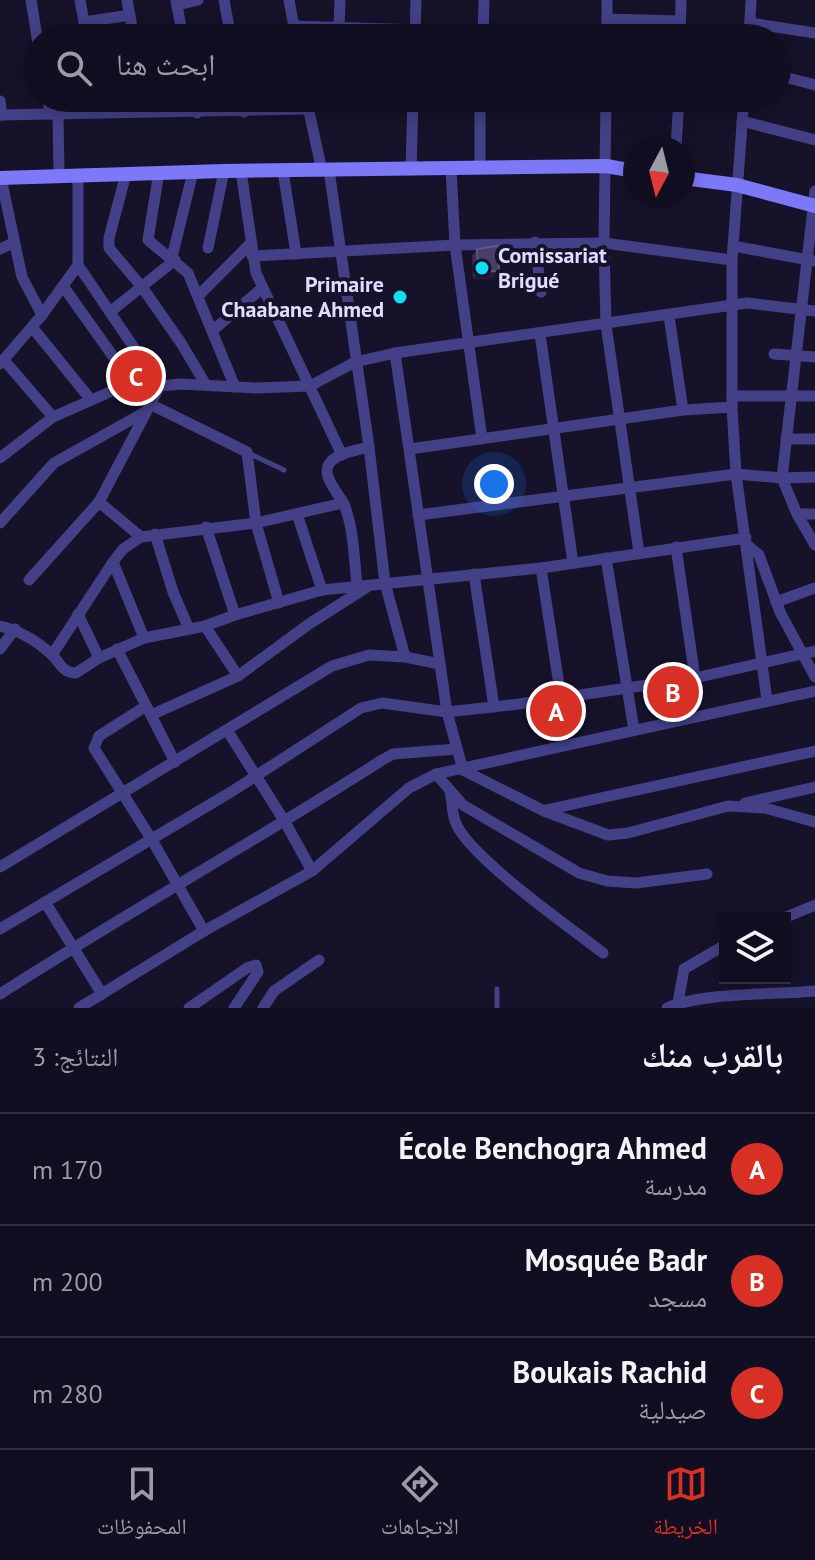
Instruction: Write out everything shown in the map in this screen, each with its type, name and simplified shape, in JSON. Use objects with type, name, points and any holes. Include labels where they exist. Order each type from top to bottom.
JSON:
[{"type":"street","points":[[31,0],[35,24]]},
{"type":"street","points":[[80,0],[84,22],[130,15]]},
{"type":"street","points":[[127,0],[132,24]]},
{"type":"street","points":[[181,24],[177,3],[198,0]]},
{"type":"street","points":[[224,0],[228,24]]},
{"type":"street","points":[[289,0],[294,24]]},
{"type":"street","points":[[339,24],[340,0]]},
{"type":"street","points":[[416,0],[416,24]]},
{"type":"street","points":[[483,24],[484,0]]},
{"type":"street","points":[[607,0],[607,24]]},
{"type":"street","points":[[607,19],[680,21],[681,0]]},
{"type":"street","points":[[751,0],[750,23],[756,24]]},
{"type":"street","points":[[791,29],[815,33]]},
{"type":"street","points":[[791,79],[815,85]]},
{"type":"street","points":[[0,101],[1,115],[244,112]]},
{"type":"street","points":[[309,112],[326,171],[340,251],[369,447],[385,583],[405,657]]},
{"type":"street","points":[[411,170],[413,112]]},
{"type":"street","points":[[480,112],[480,168]]},
{"type":"street","points":[[606,112],[606,325],[639,553]]},
{"type":"street","points":[[677,136],[678,112]]},
{"type":"street","points":[[743,112],[732,260],[732,402],[736,474],[767,700]]},
{"type":"street","points":[[54,114],[59,175]]},
{"type":"street","points":[[742,121],[815,140]]},
{"type":"street","points":[[42,315],[27,291],[1,183],[59,175],[159,172],[606,166],[623,169]]},
{"type":"street","points":[[451,169],[455,245],[482,439]]},
{"type":"street","points":[[208,248],[224,171]]},
{"type":"street","points":[[241,171],[251,250],[262,288],[342,455]]},
{"type":"street","points":[[283,171],[296,254]]},
{"type":"street","points":[[159,172],[148,237],[150,243],[188,273],[235,387]]},
{"type":"street","points":[[110,312],[173,259],[193,172]]},
{"type":"street","points":[[126,174],[109,248],[142,287],[206,385]]},
{"type":"street","points":[[78,175],[78,265],[160,386]]},
{"type":"street","points":[[695,180],[815,201],[811,261],[795,356],[782,478],[797,514],[815,545]]},
{"type":"street","points":[[535,242],[541,292]]},
{"type":"street","points":[[199,295],[251,250],[296,254],[535,242],[604,243],[732,260]]},
{"type":"street","points":[[0,249],[13,243]]},
{"type":"street","points":[[733,246],[811,261]]},
{"type":"street","points":[[53,417],[2,362],[42,315],[78,265]]},
{"type":"street","points":[[63,286],[132,383]]},
{"type":"street","points":[[212,331],[262,288]]},
{"type":"street","points":[[160,386],[310,386],[355,362],[395,353],[732,305],[758,304],[815,311]]},
{"type":"street","points":[[669,316],[683,410]]},
{"type":"street","points":[[32,327],[91,400]]},
{"type":"street","points":[[540,334],[573,563]]},
{"type":"street","points":[[395,353],[447,712],[463,770],[544,811],[608,835],[628,833],[815,787]]},
{"type":"street","points":[[774,354],[815,357]]},
{"type":"street","points":[[0,458],[53,417],[153,373]]},
{"type":"street","points":[[29,580],[99,502],[160,386]]},
{"type":"street","points":[[410,449],[619,421],[732,402],[815,396]]},
{"type":"street","points":[[148,408],[247,452],[256,523],[279,603]]},
{"type":"street","points":[[0,523],[54,463],[148,408]]},
{"type":"street","points":[[786,439],[815,439]]},
{"type":"street","points":[[357,585],[350,525],[327,469],[342,455],[369,447]]},
{"type":"street","points":[[418,515],[736,474],[815,477]]},
{"type":"street","points":[[99,502],[141,537]]},
{"type":"street","points":[[52,655],[113,562],[123,549],[141,537],[256,523],[343,503]]},
{"type":"street","points":[[297,514],[322,590]]},
{"type":"street","points":[[797,514],[815,514]]},
{"type":"street","points":[[206,527],[235,615]]},
{"type":"street","points":[[155,534],[173,592],[189,629]]},
{"type":"street","points":[[0,626],[15,629],[52,655],[70,673],[76,673],[99,658],[144,638],[205,626],[322,590],[541,568],[676,547],[746,541]]},
{"type":"street","points":[[746,541],[759,555],[776,602],[810,653],[815,677]]},
{"type":"street","points":[[676,547],[695,678]]},
{"type":"street","points":[[606,558],[634,730]]},
{"type":"street","points":[[113,562],[144,638]]},
{"type":"street","points":[[541,568],[561,698]]},
{"type":"street","points":[[474,574],[494,707]]},
{"type":"street","points":[[204,931],[152,840],[97,756],[95,742],[99,736],[149,710],[238,676],[371,584]]},
{"type":"street","points":[[776,602],[815,588]]},
{"type":"street","points":[[78,614],[99,658]]},
{"type":"street","points":[[205,626],[238,676]]},
{"type":"street","points":[[0,649],[15,629]]},
{"type":"street","points":[[117,649],[175,762]]},
{"type":"street","points":[[0,929],[152,840],[361,708],[382,703],[447,712],[494,707],[695,678],[810,653]]},
{"type":"street","points":[[0,867],[332,666],[369,655],[405,657],[440,664]]},
{"type":"street","points":[[79,1008],[204,931],[312,871],[409,788],[436,774],[815,691]]},
{"type":"street","points":[[227,730],[257,775],[312,871]]},
{"type":"street","points":[[0,994],[393,754],[457,749]]},
{"type":"street","points":[[544,811],[815,751]]},
{"type":"street","points":[[436,774],[463,805],[579,873],[607,881],[636,883],[707,874]]},
{"type":"street","points":[[450,791],[455,822],[466,839],[496,869],[603,953]]},
{"type":"street","points":[[728,806],[765,808],[815,822]]},
{"type":"street","points":[[45,902],[102,994]]},
{"type":"street","points":[[791,915],[815,905]]},
{"type":"street","points":[[719,949],[684,969],[673,1005],[815,991]]},
{"type":"street","points":[[263,1008],[274,991],[319,960]]},
{"type":"street","points":[[189,1008],[256,965],[258,972],[234,1008]]},
{"type":"lane","points":[[247,452],[284,470]]},
{"type":"lane","points":[[497,989],[497,1008]]},
{"type":"building","points":[[498,246],[499,271],[478,272],[477,249]]},
{"type":"place","name":"Comissariat Brigué","points":[[482,268]]},
{"type":"place","name":"Primaire Chaabane Ahmed","points":[[400,297]]},
{"type":"place","name":"Boukais Rachid","points":[[136,376]]},
{"type":"place","name":"Mosquée Badr","points":[[673,692]]},
{"type":"place","name":"École Benchogra Ahmed","points":[[556,711]]}]
